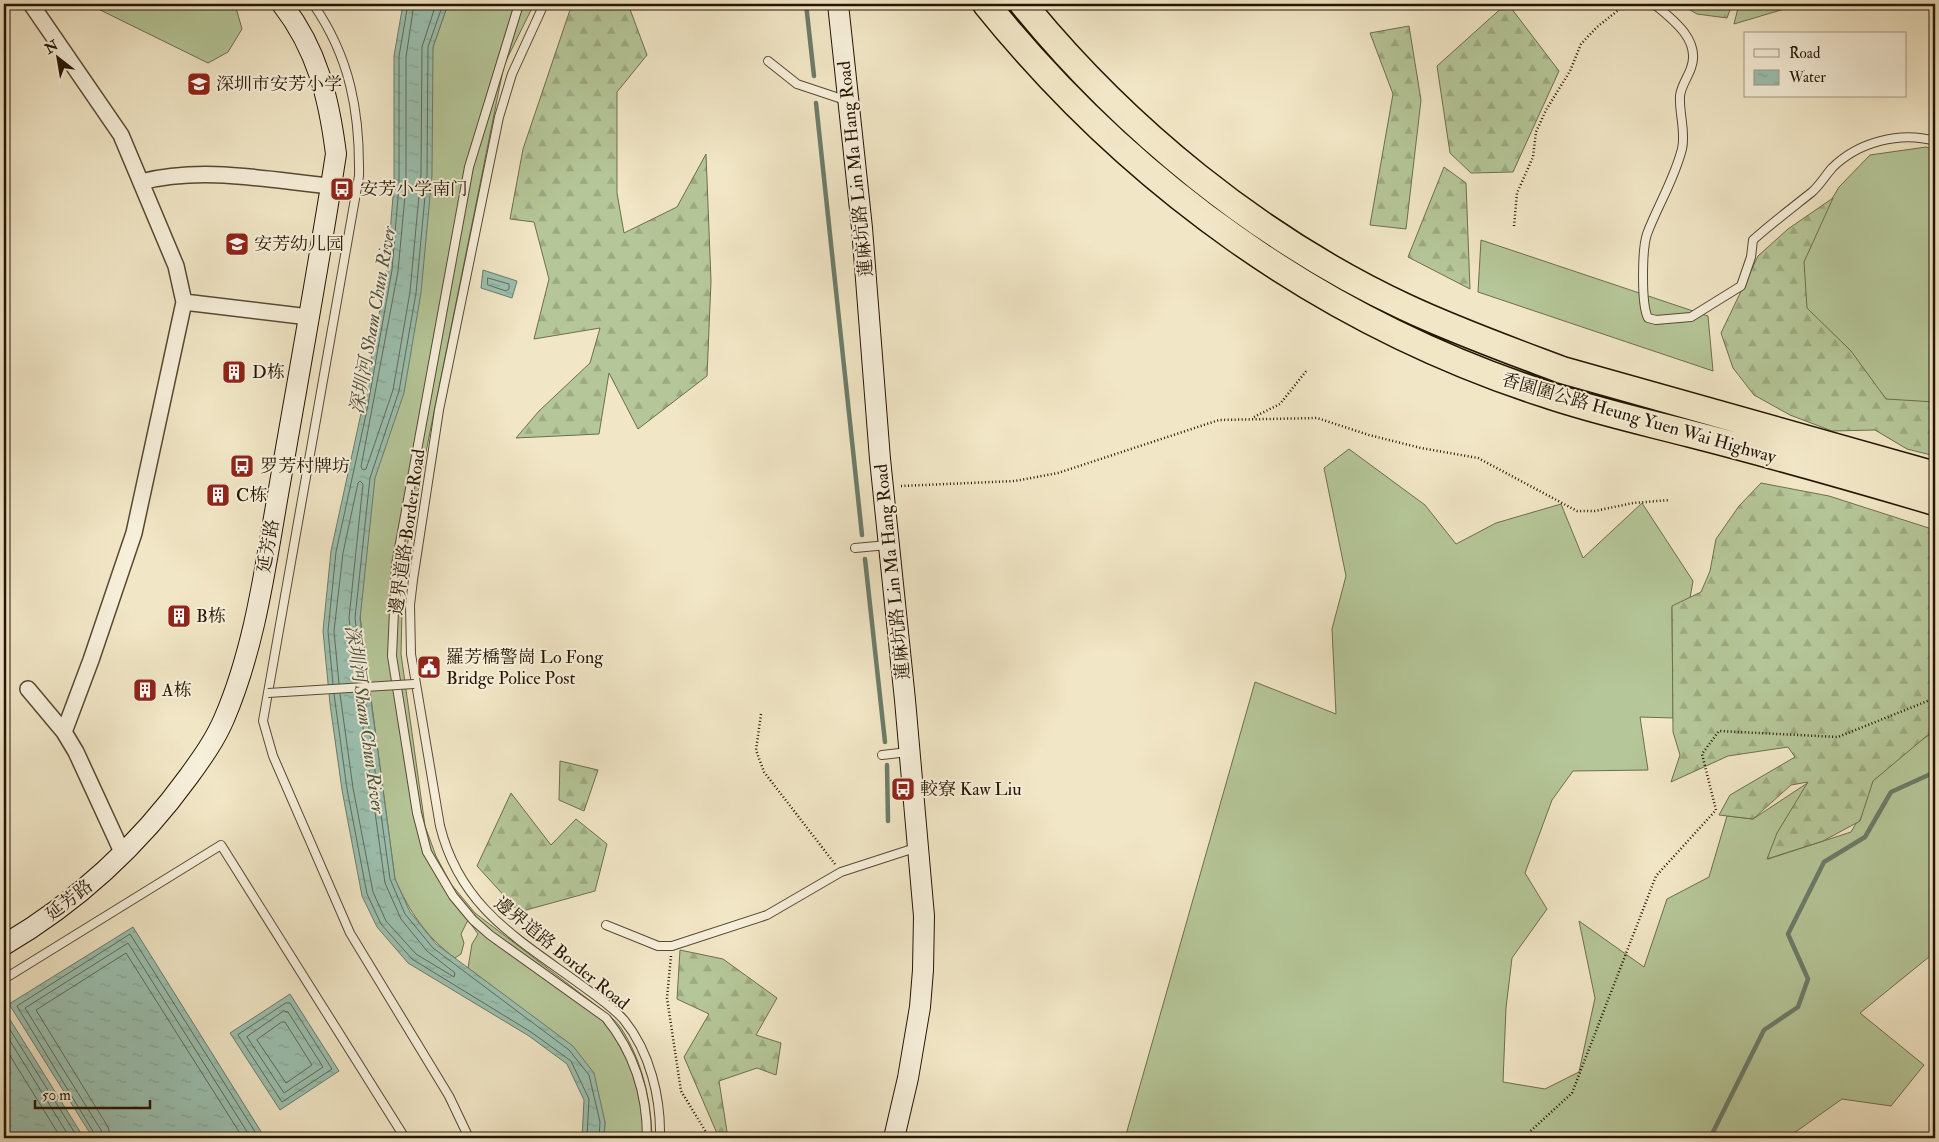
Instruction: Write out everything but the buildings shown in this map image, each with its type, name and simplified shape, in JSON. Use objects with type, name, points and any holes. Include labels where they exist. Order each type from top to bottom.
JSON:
[{"type":"highway","points":[[976,4],[1010,33]]},
{"type":"highway","name":"香園圍公路 Heung Yuen Wai Highway","points":[[986,4],[1090,120],[1162,184],[1256,255],[1381,327],[1461,363],[1543,394],[1935,502]]},
{"type":"highway","name":"香園圍公路 Heung Yuen Wai Highway","points":[[1023,4],[1100,89],[1188,168],[1222,195],[1312,256],[1394,302],[1455,329],[1562,370],[1935,475]]},
{"type":"street","points":[[32,4],[121,135],[176,266],[184,302],[134,533],[91,660],[64,732]]},
{"type":"street","name":"延芳路","points":[[4,945],[60,909],[91,885],[123,854],[180,789],[208,749],[224,720],[237,684],[251,635],[266,561],[336,154],[330,108],[316,64],[302,33],[284,4]]},
{"type":"street","name":"蓮麻坑路 Lin Ma Hang Road","points":[[838,4],[849,101],[924,916],[923,970],[915,1039],[894,1138]]},
{"type":"street","points":[[141,182],[166,175],[215,174],[331,186]]},
{"type":"street","points":[[184,302],[309,317]]},
{"type":"street","points":[[28,689],[64,732],[76,752],[123,854]]},
{"type":"lane","points":[[312,4],[330,32],[348,74],[356,103],[360,138],[359,176],[263,721],[273,756],[350,933],[449,1096],[465,1125],[469,1138]]},
{"type":"lane","points":[[519,4],[469,167],[396,565],[392,656],[417,813],[427,852],[437,872],[473,920],[490,935],[606,1018],[631,1056],[642,1087],[647,1116],[647,1138]]},
{"type":"lane","name":"邊界道路 Border Road","points":[[544,4],[521,53],[505,97],[477,219],[439,410],[410,605],[414,684],[440,826],[447,853],[456,872],[474,900],[496,923],[604,1002],[624,1020],[638,1044],[651,1074],[658,1102],[660,1138]]},
{"type":"lane","points":[[1654,4],[1692,43],[1695,53],[1680,94],[1684,136],[1682,148],[1673,178],[1646,236],[1643,298],[1648,318],[1656,320],[1691,317],[1741,286],[1751,257],[1753,240],[1778,217],[1814,191],[1833,168],[1848,155],[1870,144],[1894,138],[1916,137],[1935,141]]},
{"type":"lane","points":[[768,62],[797,84],[849,101]]},
{"type":"lane","points":[[856,548],[889,545]]},
{"type":"lane","points":[[268,693],[414,684]]},
{"type":"lane","points":[[882,755],[909,752]]},
{"type":"lane","points":[[4,979],[221,845],[404,1138]]},
{"type":"lane","points":[[606,924],[658,946],[672,946],[767,915],[841,872],[918,847]]},
{"type":"path","points":[[1514,226],[1517,192],[1533,157],[1536,132],[1546,110],[1570,71],[1581,44],[1597,27],[1626,4]]},
{"type":"path","points":[[1253,418],[1280,404],[1307,370]]},
{"type":"path","points":[[901,486],[1015,481],[1050,474],[1219,420],[1317,418],[1369,435],[1421,448],[1478,458],[1577,511],[1595,511],[1633,503],[1670,500]]},
{"type":"path","points":[[1523,1138],[1572,1093],[1656,876],[1716,810],[1702,754],[1719,730],[1838,737],[1935,698]]},
{"type":"path","points":[[761,714],[756,750],[764,772],[841,872]]},
{"type":"path","points":[[672,946],[667,998],[680,1092],[706,1132],[705,1138]]},
{"type":"green space","points":[[88,4],[235,4],[242,29],[228,52],[208,63]]},
{"type":"green space","points":[[448,4],[534,4],[504,65],[403,566],[401,654],[425,826],[436,856],[451,884],[475,913],[601,1009],[619,1025],[635,1053],[640,1067],[650,1109],[652,1138],[604,1138],[605,1122],[574,1048],[468,968],[472,944],[478,934],[468,920],[461,934],[464,943],[461,954],[455,958],[435,941],[419,923],[395,879],[360,616],[374,478],[404,390],[433,47]]},
{"type":"green space","points":[[572,4],[628,4],[647,55],[617,92],[617,193],[624,233],[677,207],[706,154],[711,281],[707,376],[638,429],[609,373],[599,434],[516,438],[539,411],[590,363],[600,328],[534,339],[549,279],[534,222],[510,219],[523,149]]},
{"type":"green space","points":[[1508,4],[1559,71],[1513,172],[1471,173],[1450,153],[1437,66]]},
{"type":"green space","points":[[1680,4],[1732,4],[1727,18],[1697,14]]},
{"type":"green space","points":[[1739,4],[1801,4],[1734,24]]},
{"type":"green space","points":[[1409,26],[1421,100],[1406,229],[1370,225],[1393,94],[1370,33]]},
{"type":"green space","points":[[1926,147],[1935,150],[1935,404],[1889,402],[1848,354],[1803,310],[1802,268],[1813,231],[1839,187],[1870,155]]},
{"type":"green space","points":[[1444,167],[1466,183],[1470,289],[1408,257]]},
{"type":"green space","points":[[1833,198],[1804,262],[1807,308],[1851,351],[1886,399],[1935,402],[1935,456],[1907,449],[1875,430],[1832,431],[1790,415],[1754,395],[1733,368],[1721,333],[1758,256],[1788,229]]},
{"type":"green space","points":[[1481,240],[1708,316],[1713,371],[1478,292]]},
{"type":"green space","points":[[1349,449],[1425,505],[1456,544],[1496,523],[1561,504],[1583,558],[1642,503],[1693,581],[1690,598],[1672,607],[1673,718],[1640,717],[1648,770],[1573,771],[1552,800],[1525,873],[1547,909],[1512,958],[1506,1008],[1503,1082],[1545,1089],[1579,1072],[1595,998],[1579,921],[1644,967],[1667,899],[1709,877],[1727,816],[1753,819],[1809,782],[1768,859],[1851,832],[1862,813],[1875,771],[1935,731],[1935,952],[1860,1013],[1924,1065],[1891,1106],[1842,1099],[1787,1138],[1125,1138],[1255,682],[1336,714],[1332,629],[1346,576],[1324,468]]},
{"type":"green space","points":[[1761,483],[1829,496],[1935,530],[1935,729],[1873,781],[1860,821],[1823,841],[1767,859],[1777,833],[1808,782],[1791,785],[1753,819],[1719,815],[1730,795],[1795,757],[1788,747],[1728,756],[1671,782],[1680,755],[1673,732],[1672,606],[1701,592],[1710,571],[1716,539],[1739,506]]},
{"type":"green space","points":[[560,761],[598,770],[584,811],[559,800]]},
{"type":"green space","points":[[511,793],[551,845],[576,819],[607,844],[595,891],[519,912],[477,866]]},
{"type":"green space","points":[[680,950],[723,959],[777,998],[756,1035],[781,1043],[776,1075],[757,1068],[719,1081],[728,1138],[719,1138],[684,1057],[709,1014],[677,999]]},
{"type":"water","name":"深圳河 Sham Chun River","points":[[403,4],[448,4],[433,47],[432,175],[421,293],[404,393],[375,478],[360,619],[395,879],[410,912],[436,944],[573,1046],[594,1073],[605,1122],[604,1138],[582,1138],[584,1100],[567,1064],[529,1036],[408,963],[377,927],[362,896],[342,790],[330,704],[323,631],[331,551],[362,409],[387,270],[394,184],[394,56]]},
{"type":"water","points":[[483,270],[517,281],[512,298],[481,288]]},
{"type":"water","points":[[133,927],[265,1138],[93,1138],[9,1004]]},
{"type":"water","points":[[290,994],[339,1071],[280,1110],[230,1033]]},
{"type":"water","points":[[4,1010],[84,1138],[4,1138]]},
{"type":"waterway","points":[[806,4],[814,76]]},
{"type":"waterway","points":[[816,103],[862,535]]},
{"type":"waterway","points":[[865,559],[885,742]]},
{"type":"waterway","points":[[887,765],[888,821]]},
{"type":"waterway","points":[[1710,1138],[1764,1030],[1798,1007],[1808,979],[1788,934],[1824,862],[1865,837],[1891,792],[1935,772]]},
{"type":"place","name":"深圳市安芳小学","points":[[199,84]]},
{"type":"place","name":"安芳小学南门","points":[[342,189]]},
{"type":"place","name":"安芳幼儿园","points":[[237,244]]},
{"type":"place","name":"D栋","points":[[234,372]]},
{"type":"place","name":"罗芳村牌坊","points":[[242,466]]},
{"type":"place","name":"C栋","points":[[218,495]]},
{"type":"place","name":"B栋","points":[[179,616]]},
{"type":"place","name":"羅芳橋警崗 Lo Fong Bridge Police Post","points":[[429,667]]},
{"type":"place","name":"A栋","points":[[145,690]]},
{"type":"place","name":"較寮 Kaw Liu","points":[[903,789]]}]
